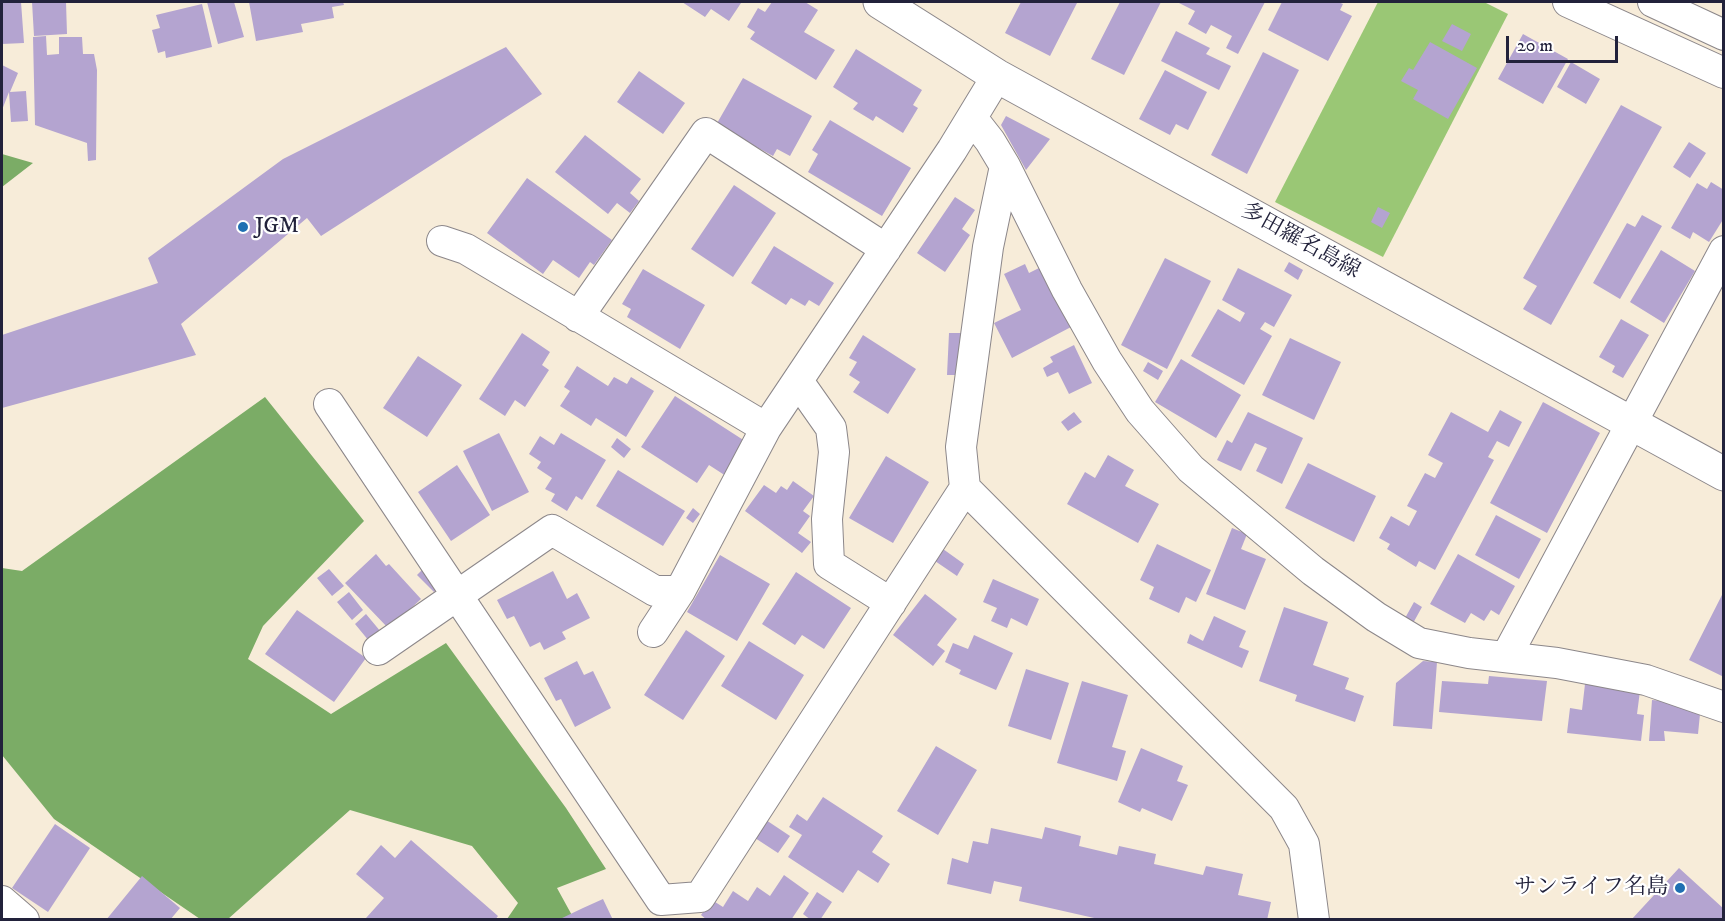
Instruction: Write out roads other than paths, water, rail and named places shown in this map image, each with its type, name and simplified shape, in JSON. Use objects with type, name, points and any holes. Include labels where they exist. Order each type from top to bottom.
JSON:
[{"type":"main road","name":"多田羅名島線","points":[[880,2],[997,76],[1724,474]]},
{"type":"street","points":[[1568,2],[1724,73]]},
{"type":"street","points":[[1653,2],[1724,34]]},
{"type":"street","points":[[653,632],[680,591],[766,428],[972,118],[997,76]]},
{"type":"street","points":[[972,118],[990,141],[1005,166],[1067,290],[1107,361],[1140,411],[1191,469],[1313,571],[1376,617],[1419,643],[1469,653],[1557,663],[1646,680],[1724,707]]},
{"type":"street","points":[[578,316],[706,133],[886,249]]},
{"type":"street","points":[[329,404],[662,900],[700,897],[965,488],[961,447],[988,247],[1005,166]]},
{"type":"street","points":[[442,241],[466,249],[766,428]]},
{"type":"street","points":[[1506,657],[1724,251]]},
{"type":"street","points":[[798,381],[831,428],[834,452],[827,519],[829,564],[891,603]]},
{"type":"street","points":[[965,488],[1284,808],[1304,844],[1314,920]]},
{"type":"street","points":[[378,650],[552,530],[655,591],[680,591]]},
{"type":"street","points":[[2,901],[24,920]]},
{"type":"place","name":"JGM","points":[[243,227]]},
{"type":"place","name":"サンライフ名島","points":[[1680,888]]}]
